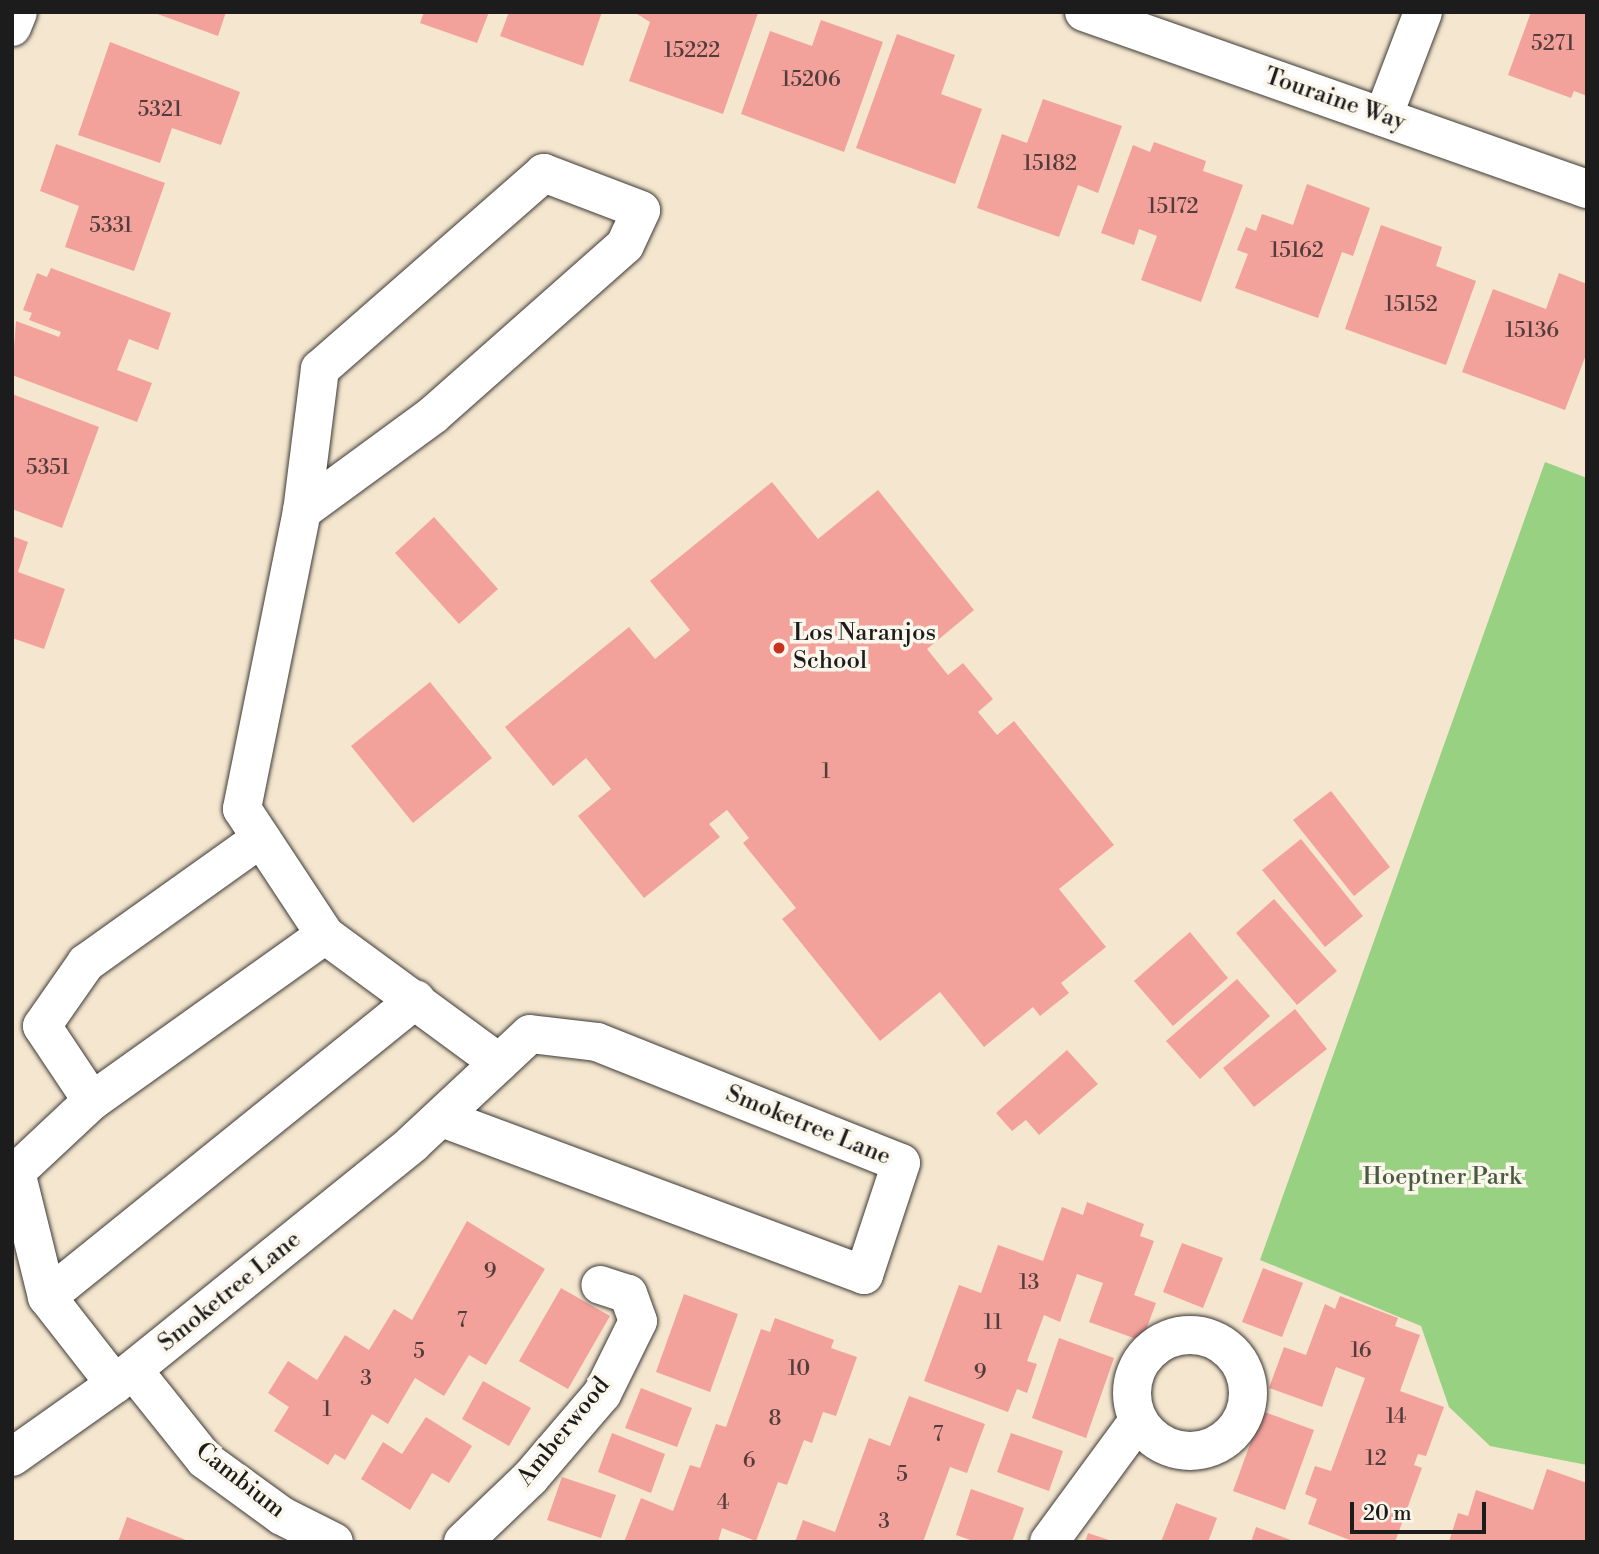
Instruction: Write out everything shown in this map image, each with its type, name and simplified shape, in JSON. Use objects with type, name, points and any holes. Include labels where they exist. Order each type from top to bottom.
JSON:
[{"type":"street","points":[[12,27],[18,12]]},
{"type":"street","name":"Touraine Way","points":[[1084,12],[1587,189]]},
{"type":"street","points":[[1383,117],[1423,12]]},
{"type":"street","points":[[302,511],[463,388],[625,245],[641,210],[544,173],[320,369],[302,511],[242,809],[325,935],[416,999],[499,1063]]},
{"type":"street","points":[[92,1101],[42,1026],[86,963],[261,838]]},
{"type":"street","points":[[325,935],[92,1101],[16,1172],[47,1297],[416,999]]},
{"type":"street","name":"Smoketree Lane","points":[[12,1457],[124,1377],[441,1118],[530,1034],[597,1042],[901,1163],[864,1275],[441,1118]]},
{"type":"street","name":"Amberwood","points":[[463,1542],[530,1478],[602,1394],[638,1321],[628,1294],[600,1285]]},
{"type":"street","name":"Cambium","points":[[47,1297],[205,1460],[282,1516],[334,1542]]},
{"type":"street","points":[[1049,1542],[1138,1420]]},
{"type":"green space","name":"Hoeptner Park","points":[[1545,462],[1587,478],[1587,1465],[1490,1446],[1449,1407],[1421,1326],[1260,1260]]},
{"type":"building","points":[[152,12],[226,12],[218,36]]},
{"type":"building","points":[[424,12],[489,12],[477,43],[420,23]]},
{"type":"building","points":[[509,12],[602,12],[583,66],[500,36]]},
{"type":"building","points":[[634,12],[758,13],[723,114],[629,81],[650,22]]},
{"type":"building","points":[[1531,12],[1587,12],[1587,96],[1574,91],[1571,98],[1508,75]]},
{"type":"building","points":[[821,20],[883,42],[844,152],[741,114],[770,31],[812,46]]},
{"type":"building","points":[[897,34],[955,55],[941,94],[982,109],[955,184],[856,148]]},
{"type":"building","points":[[110,42],[240,92],[221,145],[172,128],[160,163],[78,135]]},
{"type":"building","points":[[1043,99],[1122,126],[1098,193],[1078,185],[1059,237],[977,208],[1002,134],[1027,143]]},
{"type":"building","points":[[1154,142],[1206,161],[1203,171],[1243,185],[1201,302],[1141,280],[1157,236],[1139,229],[1134,245],[1101,233],[1133,145],[1150,152]]},
{"type":"building","points":[[56,144],[165,183],[134,271],[65,247],[79,206],[40,191]]},
{"type":"building","points":[[1307,184],[1370,208],[1353,256],[1342,252],[1318,318],[1235,288],[1248,254],[1237,250],[1246,227],[1256,231],[1262,214],[1293,225]]},
{"type":"building","points":[[1381,225],[1442,247],[1436,266],[1476,281],[1446,365],[1345,329]]},
{"type":"building","points":[[51,268],[171,313],[158,350],[129,339],[117,370],[152,383],[137,422],[12,375],[16,321],[59,337],[61,332],[29,320],[32,313],[23,310],[37,273],[47,277]]},
{"type":"building","points":[[1559,273],[1587,284],[1587,352],[1565,410],[1462,372],[1493,289],[1546,309]]},
{"type":"building","points":[[12,394],[99,427],[62,528],[12,509]]},
{"type":"building","points":[[772,482],[818,539],[878,490],[974,610],[927,649],[948,675],[963,663],[993,699],[978,712],[997,735],[1014,721],[1114,845],[1059,889],[1106,947],[1061,983],[1069,993],[1040,1016],[1033,1007],[984,1047],[940,992],[880,1041],[782,919],[796,908],[743,843],[749,838],[727,810],[709,824],[720,837],[644,898],[578,816],[611,789],[586,758],[553,786],[505,727],[629,627],[655,659],[690,630],[650,581]]},
{"type":"building","points":[[434,517],[498,589],[459,624],[395,553]]},
{"type":"building","points":[[12,536],[28,542],[18,572],[65,589],[44,649],[12,638]]},
{"type":"building","points":[[430,682],[492,758],[413,823],[351,746]]},
{"type":"building","points":[[1331,791],[1390,867],[1354,896],[1293,820]]},
{"type":"building","points":[[1301,839],[1363,916],[1325,947],[1262,870]]},
{"type":"building","points":[[1274,899],[1337,971],[1297,1005],[1236,933]]},
{"type":"building","points":[[1190,932],[1228,978],[1173,1026],[1134,981]]},
{"type":"building","points":[[1237,979],[1270,1016],[1200,1079],[1166,1041]]},
{"type":"building","points":[[1295,1009],[1327,1049],[1254,1107],[1223,1068]]},
{"type":"building","points":[[1067,1050],[1098,1084],[1039,1135],[1026,1120],[1012,1131],[996,1113]]},
{"type":"building","points":[[1087,1202],[1144,1224],[1140,1236],[1154,1241],[1134,1295],[1156,1303],[1142,1341],[1089,1322],[1103,1283],[1077,1274],[1060,1322],[1044,1315],[1027,1361],[1037,1364],[1027,1393],[1017,1389],[1008,1412],[924,1381],[959,1285],[981,1293],[998,1245],[1043,1261],[1062,1207],[1083,1215]]},
{"type":"building","points":[[467,1221],[545,1269],[486,1365],[469,1355],[444,1396],[415,1378],[388,1424],[372,1414],[345,1460],[335,1454],[328,1465],[274,1431],[289,1407],[268,1393],[288,1361],[317,1380],[345,1335],[369,1350],[394,1309],[412,1320]]},
{"type":"building","points":[[1182,1243],[1223,1258],[1203,1308],[1163,1292]]},
{"type":"building","points":[[1263,1268],[1303,1283],[1282,1337],[1242,1322]]},
{"type":"building","points":[[561,1288],[610,1316],[568,1389],[519,1361]]},
{"type":"building","points":[[684,1294],[738,1314],[710,1392],[656,1372]]},
{"type":"building","points":[[1340,1296],[1398,1318],[1395,1326],[1420,1335],[1400,1391],[1444,1407],[1426,1456],[1418,1454],[1414,1465],[1422,1468],[1395,1542],[1355,1542],[1308,1524],[1317,1499],[1305,1494],[1315,1466],[1331,1471],[1365,1378],[1336,1367],[1322,1407],[1269,1388],[1284,1347],[1306,1355],[1325,1304],[1335,1309]]},
{"type":"building","points":[[775,1318],[834,1340],[831,1348],[857,1357],[836,1416],[823,1412],[812,1443],[804,1440],[787,1485],[778,1482],[756,1541],[722,1528],[718,1542],[624,1542],[641,1498],[673,1511],[690,1465],[700,1468],[716,1424],[726,1427],[761,1329],[770,1332]]},
{"type":"building","points":[[1059,1338],[1114,1358],[1086,1438],[1032,1418]]},
{"type":"building","points":[[483,1381],[531,1408],[509,1446],[462,1419]]},
{"type":"building","points":[[641,1388],[692,1408],[677,1447],[625,1428]]},
{"type":"building","points":[[909,1396],[985,1424],[967,1473],[950,1467],[923,1542],[795,1542],[803,1520],[835,1532],[869,1438],[890,1446]]},
{"type":"building","points":[[1262,1411],[1314,1430],[1285,1510],[1233,1491]]},
{"type":"building","points":[[426,1417],[472,1446],[449,1483],[432,1473],[410,1510],[361,1479],[383,1442],[402,1454]]},
{"type":"building","points":[[612,1433],[665,1454],[651,1493],[598,1472]]},
{"type":"building","points":[[1011,1433],[1063,1451],[1049,1491],[997,1472]]},
{"type":"building","points":[[1547,1469],[1587,1483],[1587,1542],[1449,1542],[1458,1513],[1468,1516],[1476,1490],[1533,1510]]},
{"type":"building","points":[[562,1477],[616,1495],[601,1538],[547,1520]]},
{"type":"building","points":[[971,1489],[1024,1508],[1012,1542],[976,1542],[956,1535]]},
{"type":"building","points":[[1176,1503],[1217,1518],[1208,1542],[1161,1542]]},
{"type":"building","points":[[127,1517],[191,1542],[118,1542]]},
{"type":"building","points":[[1256,1527],[1296,1542],[1251,1542]]},
{"type":"building","points":[[1088,1533],[1112,1541],[1112,1542],[1085,1542]]},
{"type":"place","name":"Los Naranjos School","points":[[779,648]]}]
